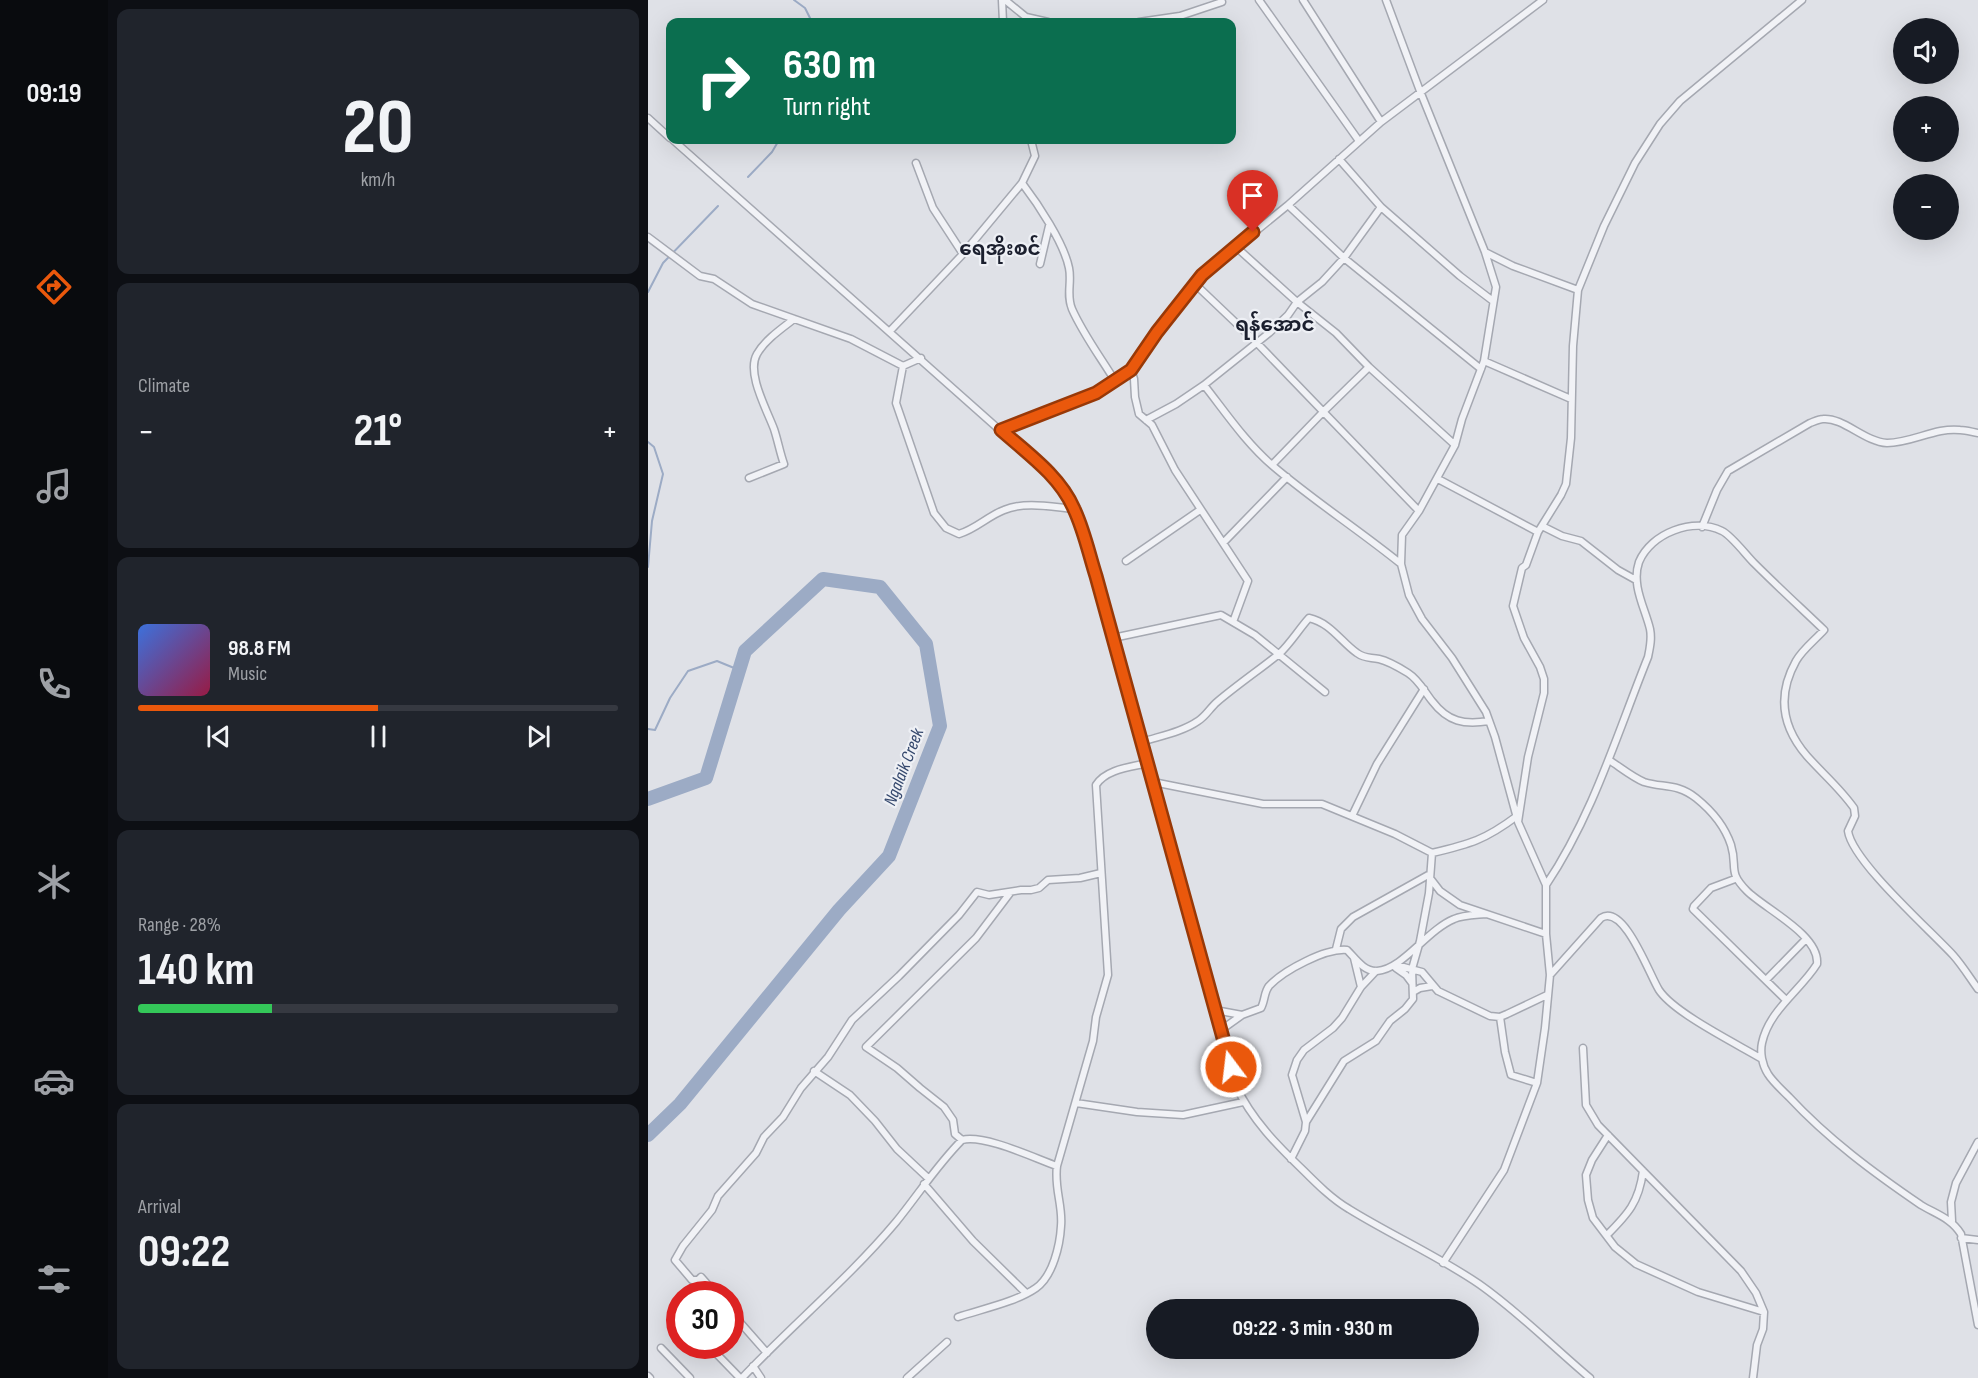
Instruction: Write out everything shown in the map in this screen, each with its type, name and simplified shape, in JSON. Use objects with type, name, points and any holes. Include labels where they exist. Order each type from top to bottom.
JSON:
[{"type":"street","points":[[1003,18],[1004,0]]},
{"type":"street","points":[[1004,0],[1030,18]]},
{"type":"street","points":[[1303,0],[1381,122]]},
{"type":"street","points":[[1386,0],[1485,252],[1496,287],[1484,361],[1462,418],[1455,445],[1438,479],[1402,535],[1401,564],[1409,595],[1422,618],[1474,690],[1489,721],[1518,819],[1546,885],[1546,934],[1550,975],[1537,1083],[1504,1170],[1443,1263]]},
{"type":"street","points":[[1001,430],[1096,393],[1131,370],[1157,332],[1202,275],[1287,205],[1381,122],[1543,0]]},
{"type":"street","points":[[1518,819],[1528,757],[1544,686],[1540,667],[1524,638],[1513,606],[1522,568],[1526,565],[1540,529],[1566,484],[1572,438],[1573,346],[1578,290],[1604,226],[1635,163],[1660,124],[1680,101],[1802,0]]},
{"type":"street","points":[[1262,1],[1359,141]]},
{"type":"street","points":[[1166,18],[1180,16],[1222,2]]},
{"type":"street","points":[[648,118],[666,134]]},
{"type":"street","points":[[678,144],[921,358],[1063,489],[1074,509],[1096,576],[1236,1086],[1243,1102],[1276,1144],[1347,1208],[1478,1284],[1509,1307],[1590,1378]]},
{"type":"street","points":[[890,331],[963,254],[1022,183],[1035,156],[1032,144]]},
{"type":"street","points":[[1339,159],[1381,207],[1460,276],[1493,301]]},
{"type":"street","points":[[916,163],[933,208],[963,254]]},
{"type":"street","points":[[1022,183],[1039,206],[1067,260],[1070,280],[1068,294],[1073,310],[1115,381]]},
{"type":"street","points":[[1287,205],[1344,258],[1481,369]]},
{"type":"street","points":[[1146,420],[1176,404],[1204,385],[1288,315],[1297,302],[1322,282],[1344,258],[1381,207]]},
{"type":"street","points":[[1040,264],[1049,226]]},
{"type":"street","points":[[648,237],[700,276],[714,279],[752,304],[851,339],[903,366]]},
{"type":"street","points":[[1235,246],[1297,302],[1336,333],[1369,367],[1455,445]]},
{"type":"street","points":[[1485,252],[1513,266],[1578,290]]},
{"type":"street","points":[[1195,284],[1257,343],[1419,511]]},
{"type":"street","points":[[749,478],[784,464],[776,434],[761,397],[754,363],[761,349],[778,331],[794,319]]},
{"type":"street","points":[[903,366],[921,358]]},
{"type":"street","points":[[1484,361],[1571,399]]},
{"type":"street","points":[[903,366],[896,403],[934,513],[946,528],[959,534],[1005,509],[1033,505],[1074,509]]},
{"type":"street","points":[[1272,465],[1369,367]]},
{"type":"street","points":[[1131,370],[1139,414],[1152,425],[1175,470],[1248,581],[1233,622]]},
{"type":"street","points":[[1204,385],[1248,442],[1272,465],[1401,564]]},
{"type":"street","points":[[1702,527],[1717,490],[1728,471],[1816,421],[1823,419],[1834,421],[1868,438],[1888,443],[1959,429],[1978,434]]},
{"type":"street","points":[[1222,543],[1287,477]]},
{"type":"street","points":[[1438,479],[1540,529],[1581,541],[1618,570],[1636,580]]},
{"type":"street","points":[[1126,561],[1200,510]]},
{"type":"street","points":[[1546,885],[1565,856],[1609,760],[1648,657],[1651,642],[1650,630],[1636,580],[1639,562],[1648,548],[1660,537],[1674,530],[1702,527],[1722,531],[1824,630],[1796,660],[1783,698],[1786,720],[1794,738],[1806,755],[1854,807],[1855,816],[1848,831],[1858,855],[1955,957],[1978,989]]},
{"type":"street","points":[[1113,638],[1221,615],[1255,635],[1325,692]]},
{"type":"street","points":[[1142,742],[1200,720],[1210,708],[1279,653],[1309,618],[1336,633],[1354,652],[1365,658],[1379,658],[1412,675],[1448,717],[1471,724],[1489,721]]},
{"type":"street","points":[[1352,816],[1377,764],[1424,689]]},
{"type":"street","points":[[1609,760],[1644,782],[1674,786],[1696,798],[1720,823],[1727,835],[1732,848],[1735,879],[1757,900],[1783,917],[1806,939],[1816,953],[1817,964],[1786,1000],[1761,1044],[1762,1059],[1767,1074],[1815,1125],[1914,1200],[1952,1221]]},
{"type":"street","points":[[958,1317],[1036,1288],[1045,1279],[1054,1261],[1061,1224],[1055,1181],[1056,1166],[1093,1041],[1096,1017],[1108,975],[1096,785],[1111,774],[1148,763]]},
{"type":"street","points":[[1153,782],[1263,804],[1322,804],[1395,834],[1432,853],[1487,837],[1518,819]]},
{"type":"street","points":[[1306,1122],[1344,1060],[1376,1041],[1390,1021],[1413,999],[1412,969],[1420,941],[1432,853]]},
{"type":"street","points":[[705,1281],[701,1277],[698,1280],[692,1280],[675,1260],[683,1246],[712,1210],[718,1196],[756,1153],[764,1137],[783,1117],[787,1107],[814,1071],[828,1057],[852,1020],[899,976],[977,892],[989,895],[1039,888],[1048,880],[1080,878],[1101,873]]},
{"type":"street","points":[[1430,876],[1448,898],[1460,905],[1546,934]]},
{"type":"street","points":[[1336,949],[1341,929],[1353,917],[1430,876]]},
{"type":"street","points":[[1735,879],[1711,888],[1693,909],[1786,1000]]},
{"type":"street","points":[[962,1140],[955,1134],[953,1120],[944,1107],[897,1068],[866,1047],[976,939],[1012,891]]},
{"type":"street","points":[[1221,1030],[1242,1015],[1261,1008],[1266,990],[1278,978],[1323,953],[1336,949],[1347,950],[1369,970],[1376,971],[1392,966],[1420,941],[1455,918],[1486,914]]},
{"type":"street","points":[[1550,975],[1601,918],[1608,915],[1613,916],[1626,928],[1655,984],[1671,1004],[1762,1059]]},
{"type":"street","points":[[1766,980],[1806,939]]},
{"type":"street","points":[[1354,957],[1361,987]]},
{"type":"street","points":[[1392,966],[1422,972],[1432,986],[1445,995],[1490,1016],[1500,1017],[1547,995]]},
{"type":"street","points":[[1392,966],[1402,971],[1412,984]]},
{"type":"street","points":[[1291,1159],[1305,1131],[1306,1122],[1292,1075],[1296,1060],[1304,1050],[1333,1028],[1342,1018],[1361,987],[1376,971]]},
{"type":"street","points":[[1413,992],[1432,986]]},
{"type":"street","points":[[1215,1010],[1242,1015]]},
{"type":"street","points":[[1500,1017],[1503,1044],[1511,1075],[1537,1083]]},
{"type":"street","points":[[1583,1048],[1586,1105],[1598,1125],[1741,1271],[1756,1293],[1764,1312],[1763,1329],[1757,1345],[1753,1378]]},
{"type":"street","points":[[814,1071],[850,1095],[875,1121],[966,1233],[1026,1293]]},
{"type":"street","points":[[1076,1103],[1137,1112],[1183,1115],[1243,1102]]},
{"type":"street","points":[[1608,1135],[1592,1160],[1586,1175],[1588,1200],[1593,1218],[1616,1247],[1636,1264],[1698,1292],[1764,1312]]},
{"type":"street","points":[[722,1359],[741,1378],[830,1292],[888,1230],[962,1140],[969,1138],[986,1140],[1056,1166]]},
{"type":"street","points":[[1978,1142],[1956,1183],[1951,1202],[1952,1221],[1961,1238],[1978,1325]]},
{"type":"street","points":[[1607,1235],[1625,1218],[1636,1200],[1641,1188],[1643,1171]]},
{"type":"street","points":[[1961,1238],[1978,1240]]},
{"type":"street","points":[[744,1327],[766,1353]]},
{"type":"street","points":[[907,1378],[947,1342]]},
{"type":"street","points":[[661,1348],[690,1378]]},
{"type":"street","points":[[753,1366],[761,1378]]},
{"type":"waterway","points":[[794,0],[805,8],[810,18]]},
{"type":"waterway","points":[[748,177],[777,144]]},
{"type":"waterway","points":[[648,292],[663,263],[718,206]]},
{"type":"waterway","points":[[648,442],[654,447],[663,474],[652,521],[648,567]]},
{"type":"waterway","name":"Ngalaik Creek","points":[[648,799],[706,778],[745,651],[823,579],[880,587],[926,644],[940,726],[889,856],[839,910],[680,1104],[648,1135]]},
{"type":"waterway","points":[[648,729],[655,730],[670,698],[688,671],[717,661],[739,670]]},
{"type":"district","name":"ရေအိုးစင်","points":[[1000,249]]},
{"type":"district","name":"ရန်အောင်","points":[[1275,325]]},
{"type":"route","points":[[1231,1067],[1096,576],[1074,509],[1063,489],[1001,430],[1096,393],[1131,370],[1157,332],[1202,275],[1253,232]]}]
